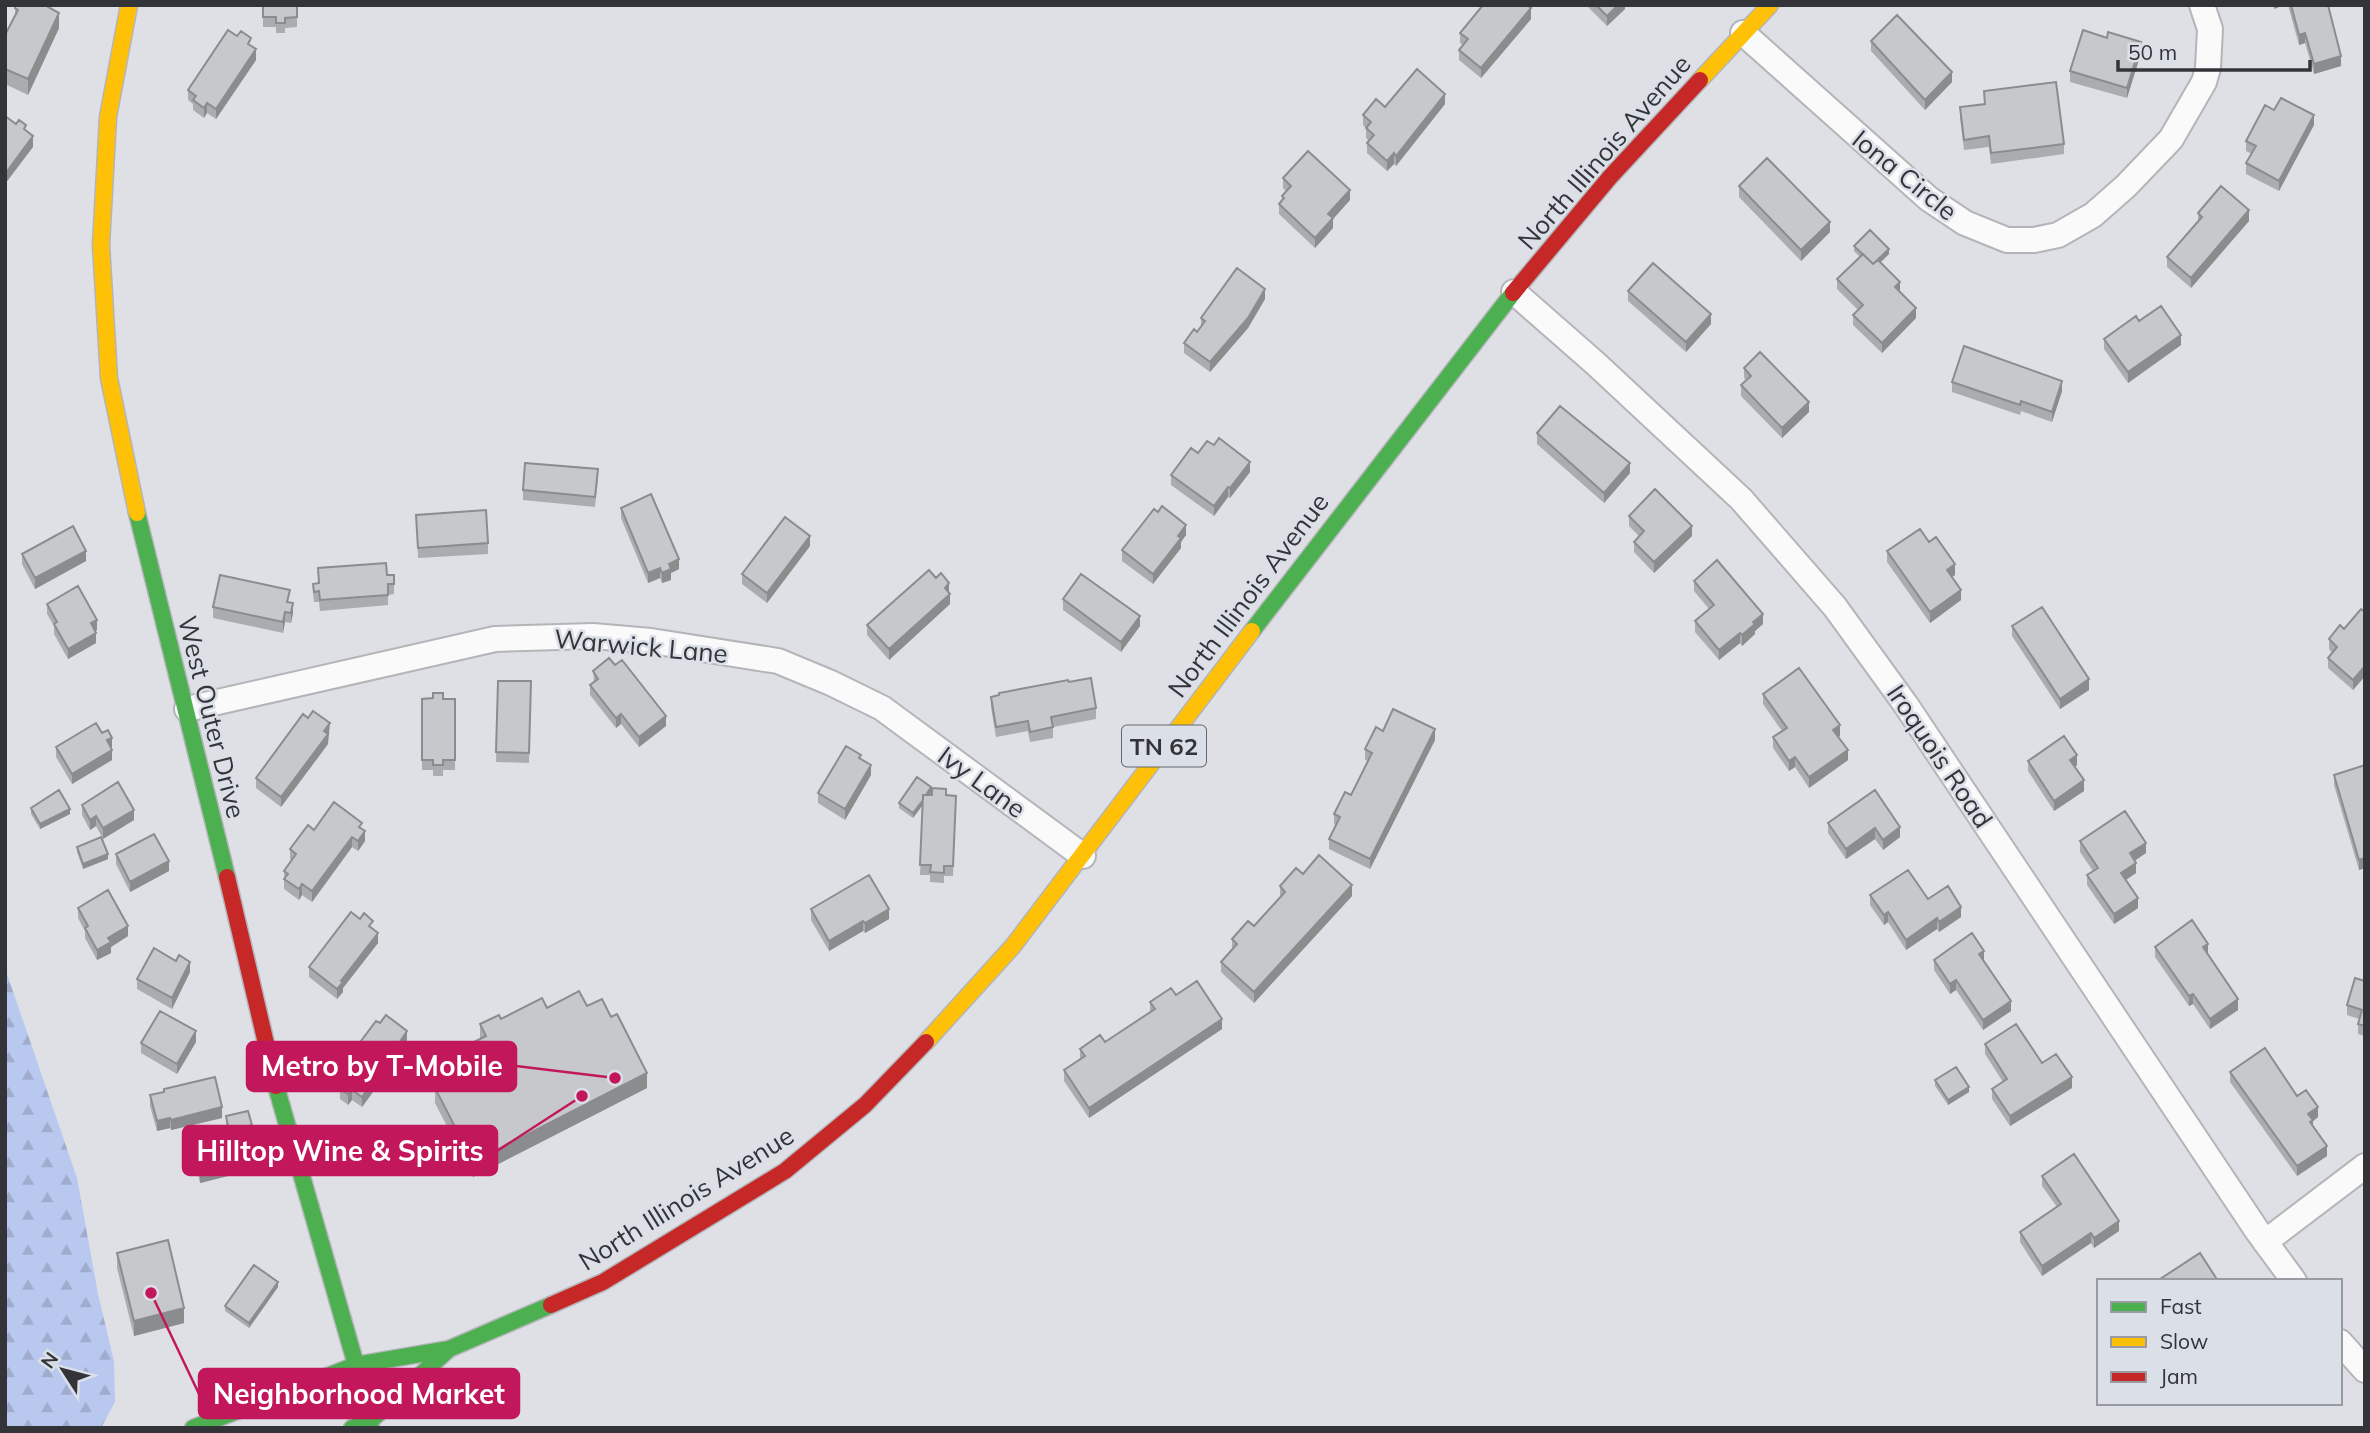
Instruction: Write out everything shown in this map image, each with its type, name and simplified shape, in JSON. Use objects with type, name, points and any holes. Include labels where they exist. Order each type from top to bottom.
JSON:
[{"type":"main road","name":"West Outer Drive","points":[[129,5],[108,117],[101,245],[110,378],[135,506],[187,709],[283,1115],[371,1424]]},
{"type":"main road","name":"North Illinois Avenue","points":[[449,1349],[603,1282],[785,1171],[865,1105],[937,1031],[1013,946],[1183,720],[1514,292],[1610,177],[1768,6]]},
{"type":"main road","points":[[193,1428],[356,1364],[449,1349]]},
{"type":"main road","points":[[352,1428],[371,1424],[449,1349]]},
{"type":"street","name":"Iona Circle","points":[[1743,33],[1929,200],[1965,223],[2007,240],[2034,240],[2058,235],[2093,215],[2126,186],[2171,139],[2204,82],[2208,68],[2210,29],[2202,5]]},
{"type":"street","name":"Iroquois Road","points":[[1514,292],[1595,363],[1741,499],[1835,607],[1906,705],[2265,1242],[2293,1279]]},
{"type":"street","name":"Warwick Lane","points":[[187,709],[495,639],[555,636],[651,641],[778,661],[881,708]]},
{"type":"street","name":"Ivy Lane","points":[[881,708],[1083,856]]},
{"type":"street","points":[[2265,1242],[2365,1166]]},
{"type":"street","points":[[2342,1344],[2365,1370]]},
{"type":"green space","points":[[5,968],[77,1178],[98,1294],[114,1361],[115,1402],[101,1428],[5,1428]]},
{"type":"building","points":[[16,5],[48,5],[59,13],[28,79],[5,69],[5,35],[18,10]]},
{"type":"building","points":[[263,5],[297,5],[297,17],[285,18],[285,23],[276,23],[276,17],[263,17]]},
{"type":"building","points":[[1483,5],[1527,5],[1531,8],[1481,68],[1459,50],[1468,39],[1460,33]]},
{"type":"building","points":[[1596,5],[1618,5],[1607,16]]},
{"type":"building","points":[[2291,5],[2328,5],[2341,56],[2314,64],[2305,33],[2299,35]]},
{"type":"building","points":[[1897,15],[1952,72],[1925,100],[1871,41]]},
{"type":"building","points":[[228,30],[237,36],[241,31],[251,38],[248,44],[256,49],[216,109],[207,103],[204,108],[193,100],[196,96],[188,90]]},
{"type":"building","points":[[2083,30],[2107,38],[2108,32],[2141,42],[2127,88],[2070,71]]},
{"type":"building","points":[[1417,69],[1445,94],[1396,156],[1394,153],[1387,161],[1367,143],[1374,135],[1366,128],[1371,122],[1363,115],[1376,99],[1385,107]]},
{"type":"building","points":[[2056,82],[2064,144],[1991,153],[1989,136],[1964,140],[1960,107],[1985,104],[1984,91]]},
{"type":"building","points":[[2281,98],[2314,115],[2279,181],[2246,163],[2256,146],[2246,141],[2265,105],[2274,110]]},
{"type":"building","points":[[5,116],[16,124],[19,120],[26,125],[24,129],[33,136],[5,174]]},
{"type":"building","points":[[1308,151],[1350,190],[1328,214],[1333,218],[1315,238],[1279,204],[1291,186],[1283,178]]},
{"type":"building","points":[[1767,158],[1830,222],[1801,250],[1739,186]]},
{"type":"building","points":[[2221,186],[2249,210],[2191,278],[2167,257],[2202,217],[2198,213]]},
{"type":"building","points":[[1870,230],[1889,249],[1873,264],[1854,246]]},
{"type":"building","points":[[1863,254],[1873,264],[1878,260],[1900,282],[1895,287],[1916,308],[1882,343],[1853,315],[1863,305],[1837,279]]},
{"type":"building","points":[[1653,263],[1711,314],[1686,342],[1628,291]]},
{"type":"building","points":[[1237,268],[1265,289],[1248,318],[1210,362],[1184,343],[1194,329],[1197,332],[1205,321],[1201,318]]},
{"type":"building","points":[[2161,306],[2181,335],[2128,372],[2104,339],[2136,316],[2139,321]]},
{"type":"building","points":[[1964,346],[2062,381],[2052,412],[2021,401],[2020,405],[1952,382]]},
{"type":"building","points":[[1760,352],[1809,402],[1782,428],[1741,385],[1751,376],[1744,368]]},
{"type":"building","points":[[1560,406],[1630,463],[1604,493],[1537,433]]},
{"type":"building","points":[[1219,438],[1250,462],[1214,506],[1171,475],[1191,448],[1198,453],[1207,441],[1214,445]]},
{"type":"building","points":[[525,463],[598,469],[595,497],[523,490]]},
{"type":"building","points":[[1655,489],[1692,526],[1654,562],[1634,542],[1644,531],[1629,516]]},
{"type":"building","points":[[651,494],[679,559],[669,564],[671,569],[662,573],[660,568],[648,573],[621,508]]},
{"type":"building","points":[[1162,506],[1186,525],[1178,536],[1181,538],[1153,574],[1122,550],[1154,509],[1158,512]]},
{"type":"building","points":[[486,510],[488,543],[418,548],[416,515]]},
{"type":"building","points":[[785,517],[810,536],[767,593],[742,574]]},
{"type":"building","points":[[73,526],[86,551],[35,578],[22,554]]},
{"type":"building","points":[[1920,529],[1929,542],[1936,537],[1955,564],[1947,570],[1961,590],[1930,612],[1887,551]]},
{"type":"building","points":[[1717,560],[1763,614],[1742,635],[1740,633],[1719,650],[1695,621],[1714,605],[1694,581]]},
{"type":"building","points":[[386,563],[387,575],[394,575],[394,584],[388,584],[388,595],[320,600],[319,591],[314,592],[313,584],[319,583],[318,568]]},
{"type":"building","points":[[929,570],[936,578],[941,573],[949,583],[945,588],[950,594],[889,649],[867,625]]},
{"type":"building","points":[[1081,574],[1140,616],[1121,642],[1063,599]]},
{"type":"building","points":[[220,575],[290,590],[287,602],[293,603],[291,613],[285,612],[283,622],[213,607]]},
{"type":"building","points":[[78,586],[97,620],[91,623],[96,633],[68,649],[54,624],[57,622],[47,604]]},
{"type":"building","points":[[2042,607],[2089,679],[2060,699],[2012,626]]},
{"type":"building","points":[[2361,609],[2365,612],[2365,666],[2353,680],[2328,658],[2337,647],[2329,639],[2340,625],[2344,629]]},
{"type":"building","points":[[609,658],[615,665],[622,660],[666,716],[639,737],[621,714],[616,718],[590,685],[598,679],[593,671]]},
{"type":"building","points":[[1799,668],[1840,725],[1833,730],[1848,750],[1809,777],[1795,757],[1789,761],[1773,737],[1787,728],[1763,694]]},
{"type":"building","points":[[1091,678],[1096,708],[1051,717],[1053,727],[1030,732],[1028,721],[996,727],[991,697],[999,693]]},
{"type":"building","points":[[498,681],[531,681],[529,753],[496,752]]},
{"type":"building","points":[[433,693],[443,693],[443,699],[455,699],[455,760],[443,760],[443,765],[433,765],[433,760],[422,760],[422,699],[433,698]]},
{"type":"building","points":[[1393,709],[1435,729],[1370,859],[1329,839],[1340,817],[1334,814],[1345,792],[1351,795],[1372,753],[1365,749],[1376,727],[1383,731]]},
{"type":"building","points":[[313,711],[330,723],[324,731],[328,734],[281,797],[256,778],[303,714],[308,718]]},
{"type":"building","points":[[96,723],[102,733],[108,730],[112,738],[107,740],[112,750],[72,774],[56,747]]},
{"type":"building","points":[[2064,736],[2077,755],[2070,760],[2084,780],[2054,801],[2028,761]]},
{"type":"building","points":[[846,746],[871,765],[845,809],[818,793]]},
{"type":"building","points":[[2365,765],[2365,858],[2359,860],[2334,775]]},
{"type":"building","points":[[917,777],[931,787],[913,813],[899,803]]},
{"type":"building","points":[[118,782],[134,810],[103,828],[96,816],[90,820],[82,805]]},
{"type":"building","points":[[932,788],[946,789],[946,795],[956,796],[953,866],[944,866],[944,873],[930,872],[931,865],[920,865],[923,795],[932,795]]},
{"type":"building","points":[[59,790],[70,809],[40,824],[31,808]]},
{"type":"building","points":[[1875,790],[1900,827],[1883,840],[1875,828],[1846,849],[1828,823]]},
{"type":"building","points":[[334,802],[362,823],[359,827],[365,831],[358,841],[352,837],[312,891],[302,884],[299,889],[284,879],[288,874],[284,871],[296,854],[290,849],[308,825],[314,830]]},
{"type":"building","points":[[2125,811],[2146,843],[2130,853],[2136,863],[2121,873],[2138,898],[2114,914],[2087,875],[2098,868],[2080,841]]},
{"type":"building","points":[[154,834],[169,861],[130,882],[116,854]]},
{"type":"building","points":[[101,837],[108,854],[83,864],[77,847]]},
{"type":"building","points":[[1319,855],[1352,885],[1254,992],[1221,962],[1237,944],[1232,939],[1248,921],[1254,926],[1285,892],[1280,886],[1296,868],[1303,874]]},
{"type":"building","points":[[1908,870],[1928,899],[1948,886],[1961,907],[1939,922],[1937,918],[1906,940],[1888,912],[1884,915],[1870,895]]},
{"type":"building","points":[[869,875],[889,909],[829,941],[811,909]]},
{"type":"building","points":[[108,890],[128,926],[108,938],[111,942],[97,950],[78,908]]},
{"type":"building","points":[[351,912],[360,919],[364,913],[373,921],[369,926],[378,933],[337,989],[309,967]]},
{"type":"building","points":[[2192,920],[2208,944],[2203,947],[2238,999],[2210,1019],[2193,994],[2189,996],[2155,947]]},
{"type":"building","points":[[1972,933],[1984,951],[1979,954],[2011,1001],[1983,1020],[1956,980],[1950,984],[1934,960]]},
{"type":"building","points":[[154,948],[176,961],[179,955],[190,962],[172,998],[137,979]]},
{"type":"building","points":[[2355,978],[2365,981],[2365,1026],[2358,1024],[2362,1010],[2347,1005]]},
{"type":"building","points":[[1197,981],[1222,1019],[1089,1108],[1064,1070],[1085,1056],[1080,1049],[1100,1035],[1105,1042],[1155,1009],[1150,1002],[1171,988],[1176,995]]},
{"type":"building","points":[[579,991],[587,1006],[602,999],[611,1017],[617,1014],[647,1073],[473,1162],[435,1088],[440,1085],[439,1082],[451,1076],[450,1072],[456,1069],[454,1066],[476,1055],[470,1044],[486,1036],[480,1024],[499,1015],[501,1019],[542,998],[547,1008]]},
{"type":"building","points":[[160,1011],[196,1031],[177,1064],[141,1043]]},
{"type":"building","points":[[386,1015],[407,1031],[401,1040],[403,1041],[362,1097],[352,1090],[348,1094],[340,1089],[344,1084],[334,1077],[376,1021],[380,1023]]},
{"type":"building","points":[[2016,1024],[2042,1063],[2056,1054],[2072,1077],[2010,1116],[1992,1089],[2007,1079],[1985,1044]]},
{"type":"building","points":[[2265,1048],[2297,1096],[2306,1090],[2318,1107],[2308,1114],[2313,1120],[2310,1122],[2327,1146],[2297,1166],[2230,1072]]},
{"type":"building","points":[[1956,1067],[1969,1087],[1948,1100],[1935,1080]]},
{"type":"building","points":[[215,1077],[222,1107],[157,1121],[150,1095]]},
{"type":"building","points":[[248,1111],[252,1125],[229,1131],[226,1116]]},
{"type":"building","points":[[2074,1154],[2119,1221],[2094,1238],[2091,1233],[2042,1266],[2020,1232],[2061,1204],[2042,1176]]},
{"type":"building","points":[[168,1240],[184,1308],[134,1321],[117,1253]]},
{"type":"building","points":[[2200,1253],[2217,1279],[2160,1279]]},
{"type":"building","points":[[254,1265],[278,1282],[249,1323],[225,1306]]},
{"type":"traffic: fast","points":[[1252,631],[1513,293]]},
{"type":"traffic: fast","points":[[137,513],[227,877]]},
{"type":"traffic: fast","points":[[276,1086],[356,1365],[371,1428]]},
{"type":"traffic: fast","points":[[193,1428],[356,1365],[449,1349],[551,1305]]},
{"type":"traffic: fast","points":[[352,1428],[371,1420],[449,1349]]},
{"type":"traffic: slow","points":[[129,5],[108,117],[101,245],[109,378],[137,513]]},
{"type":"traffic: slow","points":[[1700,80],[1770,5]]},
{"type":"traffic: slow","points":[[926,1042],[1013,946],[1252,631]]},
{"type":"traffic: jam","points":[[1513,293],[1610,177],[1700,80]]},
{"type":"traffic: jam","points":[[227,877],[276,1086]]},
{"type":"traffic: jam","points":[[551,1305],[603,1282],[785,1171],[865,1105],[926,1042]]},
{"type":"place","name":"Metro by T-Mobile","points":[[615,1078]]},
{"type":"place","name":"Hilltop Wine & Spirits","points":[[582,1096]]},
{"type":"place","name":"Neighborhood Market","points":[[151,1293]]}]
